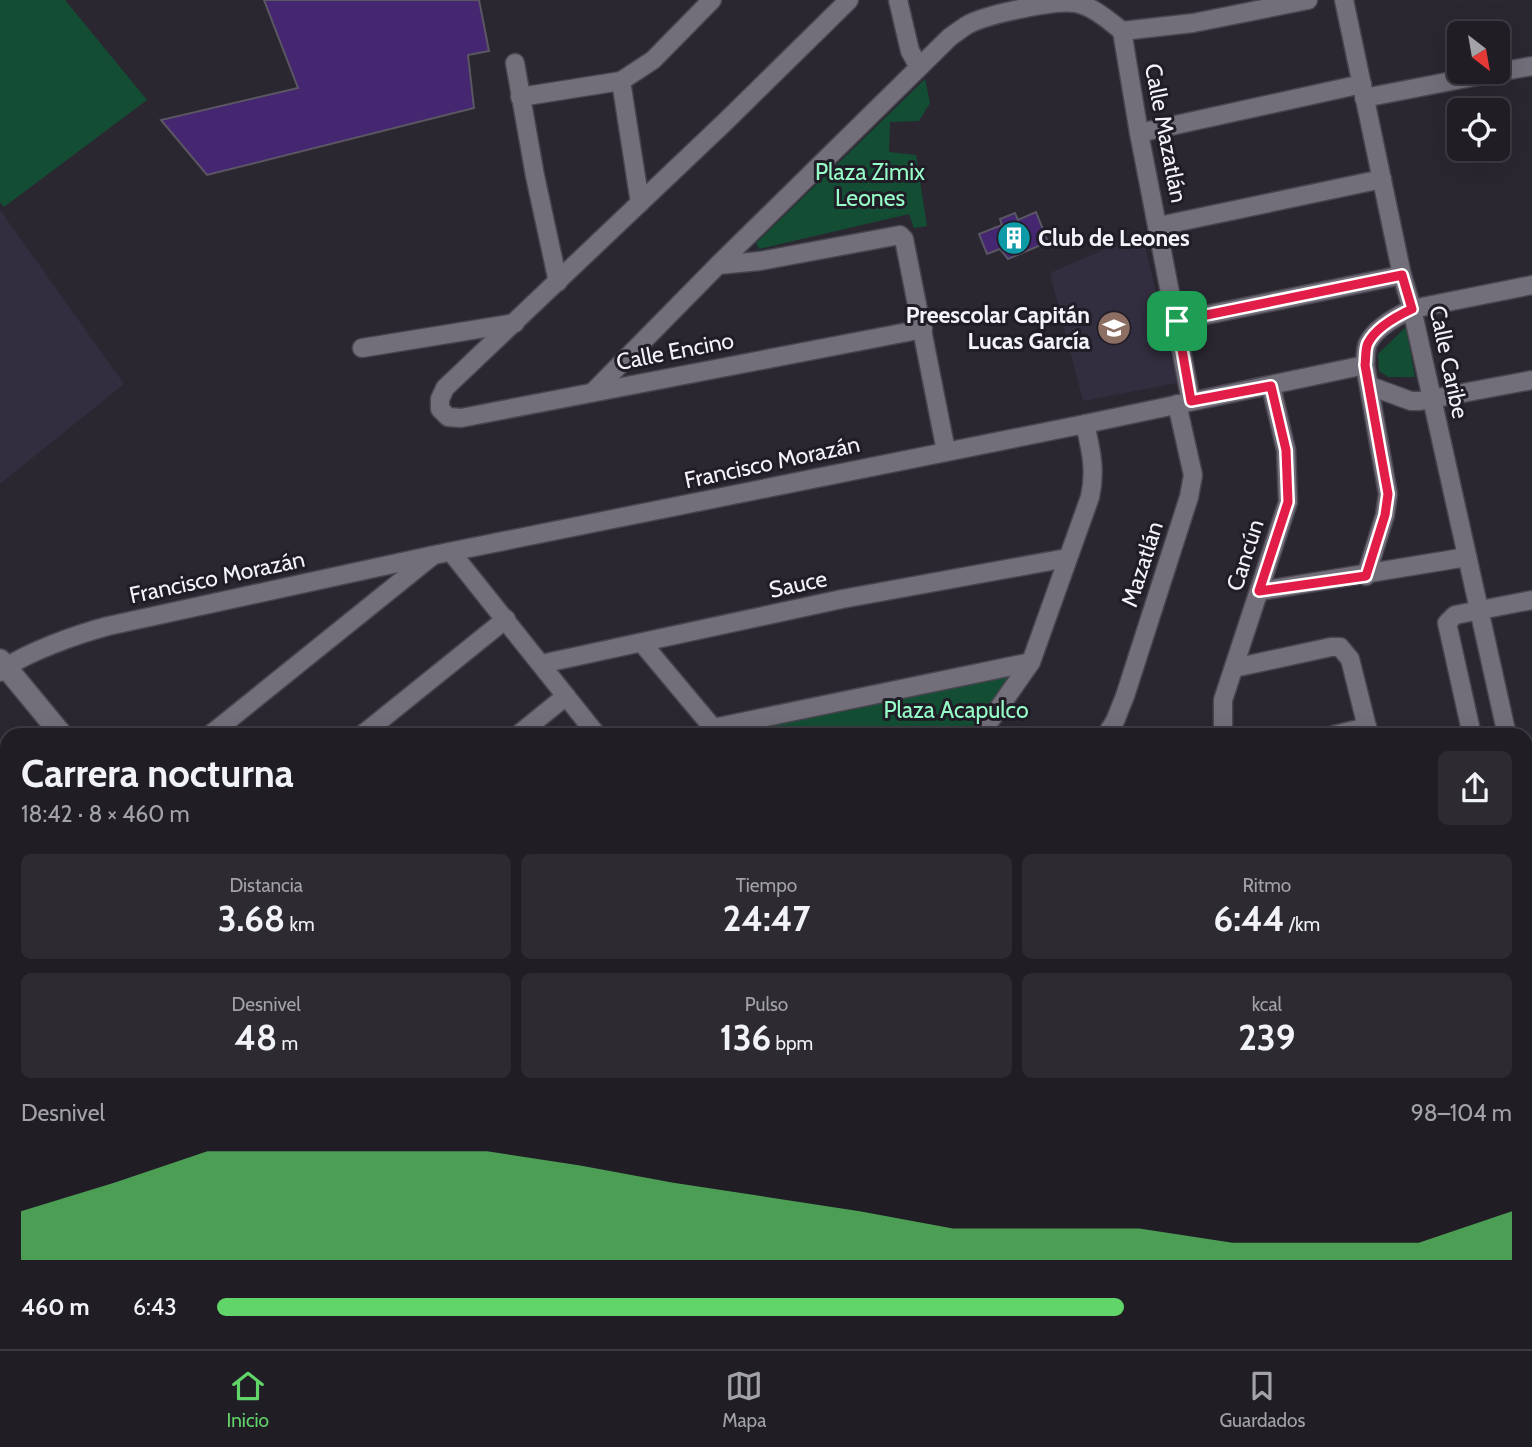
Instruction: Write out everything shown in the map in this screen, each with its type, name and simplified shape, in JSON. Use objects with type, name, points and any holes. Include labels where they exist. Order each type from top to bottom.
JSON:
[{"type":"street","points":[[520,97],[621,81],[653,60],[712,0]]},
{"type":"street","points":[[362,348],[515,323],[849,0]]},
{"type":"street","points":[[898,0],[910,51],[919,68]]},
{"type":"street","points":[[593,392],[950,37],[970,23],[1059,1],[1077,3],[1095,10],[1122,31],[1193,23],[1308,0]]},
{"type":"street","name":"Calle Caribe","points":[[1344,0],[1402,275],[1412,309],[1505,728]]},
{"type":"street","name":"Calle Mazatlán","points":[[1122,31],[1139,133],[1177,321],[1184,403]]},
{"type":"street","points":[[515,63],[558,282]]},
{"type":"street","points":[[1510,70],[1532,66]]},
{"type":"street","points":[[1139,133],[1363,91],[1447,79]]},
{"type":"street","points":[[621,81],[640,203]]},
{"type":"street","points":[[1159,226],[1382,179]]},
{"type":"street","points":[[718,265],[760,261],[900,235],[904,239],[923,328],[946,451]]},
{"type":"street","points":[[1177,321],[1402,275]]},
{"type":"street","points":[[1366,576],[1385,515],[1388,494],[1365,365],[1368,344],[1381,328],[1412,309],[1532,285]]},
{"type":"street","name":"Calle Encino","points":[[515,323],[445,388],[440,399],[440,409],[448,417],[461,418],[923,328]]},
{"type":"street","name":"Francisco Morazán","points":[[2,667],[79,633],[98,628],[442,553],[1365,365]]},
{"type":"street","points":[[1370,386],[1411,401],[1432,400],[1532,380]]},
{"type":"street","name":"Cancún","points":[[1223,728],[1223,700],[1288,502],[1286,450],[1271,386]]},
{"type":"street","name":"Mazatlán","points":[[1110,728],[1125,695],[1189,497],[1192,475],[1184,403]]},
{"type":"street","points":[[985,728],[1031,662],[1090,497],[1094,477],[1093,456],[1085,424]]},
{"type":"street","points":[[219,728],[442,553],[506,620],[591,728]]},
{"type":"street","points":[[1259,591],[1366,576],[1467,557]]},
{"type":"street","name":"Sauce","points":[[541,663],[842,599],[1067,558]]},
{"type":"street","points":[[1470,728],[1447,623],[1455,615],[1532,600]]},
{"type":"street","points":[[371,728],[506,620]]},
{"type":"street","points":[[642,643],[713,728]]},
{"type":"street","points":[[1234,668],[1331,646],[1340,647],[1346,651],[1354,671],[1367,728]]},
{"type":"street","points":[[734,728],[1031,662]]},
{"type":"street","points":[[2,667],[56,728]]},
{"type":"street","points":[[527,728],[566,696]]},
{"type":"shaded area","points":[[0,210],[124,384],[0,484]]},
{"type":"shaded area","name":"Preescolar Capitán Lucas García","points":[[1142,233],[1177,383],[1083,401],[1050,273]]},
{"type":"green space","points":[[0,0],[65,0],[147,100],[4,207],[0,202]]},
{"type":"green space","name":"Plaza Zimix Leones","points":[[925,79],[930,103],[919,121],[890,122],[889,152],[916,155],[927,226],[914,228],[909,214],[759,249],[756,243]]},
{"type":"green space","points":[[1406,327],[1415,377],[1388,377],[1379,371],[1378,354]]},
{"type":"green space","name":"Plaza Acapulco","points":[[1013,675],[974,728],[741,728]]},
{"type":"building","points":[[264,0],[479,0],[489,51],[468,55],[474,108],[207,175],[161,120],[298,88]]},
{"type":"building","name":"Club de Leones","points":[[1036,212],[1048,242],[1008,259],[1000,249],[987,254],[979,234],[1002,225],[1000,219],[1015,213],[1018,220]]},
{"type":"place","name":"Club de Leones","points":[[1014,238]]},
{"type":"place","name":"Preescolar Capitán Lucas García","points":[[1114,328]]},
{"type":"route","points":[[1402,275],[1412,309],[1381,328],[1368,344],[1365,365],[1388,494],[1385,515],[1366,576],[1259,591],[1288,502],[1286,450],[1271,386],[1191,401],[1177,321],[1402,275]]}]
